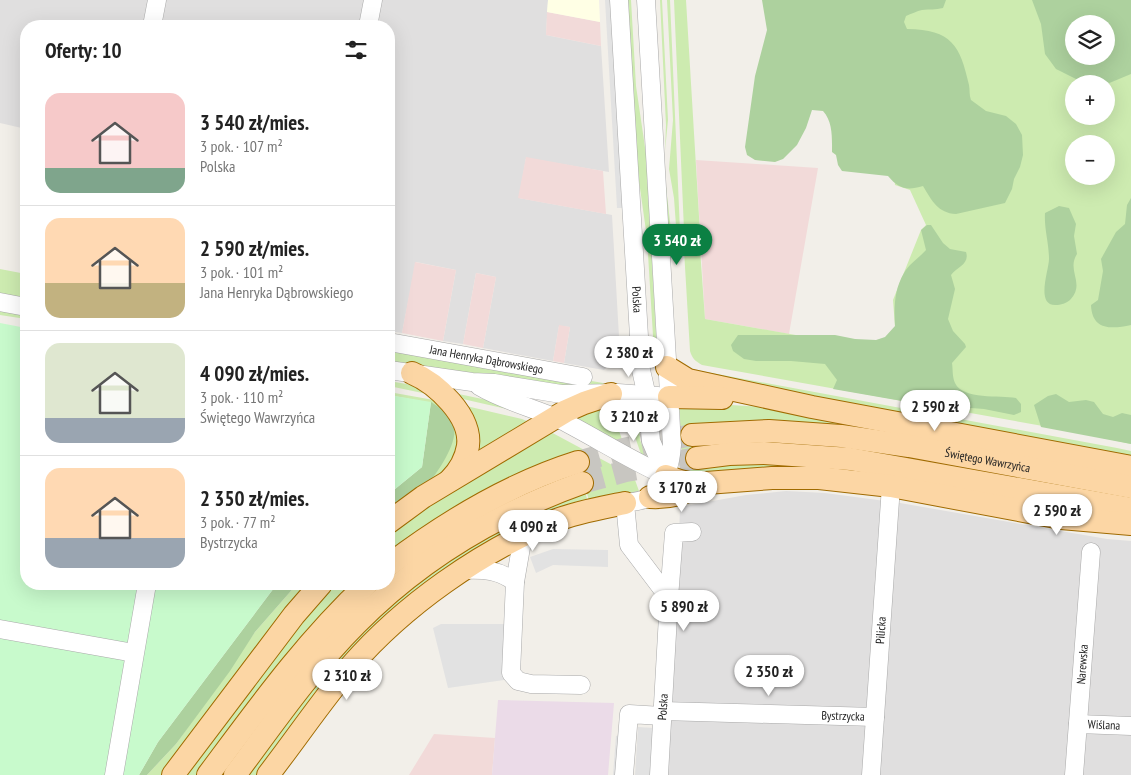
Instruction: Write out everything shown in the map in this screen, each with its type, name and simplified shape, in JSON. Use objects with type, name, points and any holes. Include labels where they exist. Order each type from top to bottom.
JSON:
[{"type":"main road","points":[[667,367],[688,380],[812,407],[1131,467]]},
{"type":"main road","points":[[412,373],[430,382],[442,393],[460,416],[467,432],[468,446],[464,458],[459,469],[448,482]]},
{"type":"main road","points":[[395,518],[423,497],[555,418],[584,403],[615,393]]},
{"type":"main road","points":[[669,397],[736,399],[812,407]]},
{"type":"main road","name":"Świętego Wawrzyńca","points":[[692,435],[769,431],[841,436],[925,449],[1131,487]]},
{"type":"main road","name":"Świętego Wawrzyńca","points":[[697,458],[729,454],[764,453],[850,459],[1131,509]]},
{"type":"main road","points":[[395,561],[427,537],[486,501],[529,480],[580,473],[539,500],[485,526],[425,564],[395,588]]},
{"type":"main road","points":[[666,476],[688,483],[703,484],[795,477],[852,481],[891,486],[1041,515],[1131,524]]},
{"type":"main road","points":[[650,498],[664,498],[686,493],[703,484]]},
{"type":"main road","points":[[268,775],[330,692],[366,650],[408,610],[464,570],[523,536],[573,514],[624,503]]},
{"type":"main road","points":[[173,775],[284,628],[317,590]]},
{"type":"main road","points":[[208,775],[303,650],[338,611],[361,590]]},
{"type":"main road","points":[[235,775],[311,674],[354,625],[392,590]]},
{"type":"street","points":[[153,20],[157,0]]},
{"type":"street","points":[[369,20],[373,0]]},
{"type":"street","name":"Polska","points":[[619,0],[641,370],[647,396],[651,441],[666,476]]},
{"type":"street","name":"Polska","points":[[646,0],[672,445],[672,455],[666,476],[650,498]]},
{"type":"street","points":[[0,302],[20,306]]},
{"type":"street","name":"Jana Henryka Dąbrowskiego","points":[[395,343],[583,377]]},
{"type":"street","points":[[615,393],[641,370]]},
{"type":"street","name":"Jana Henryka Dąbrowskiego","points":[[395,371],[472,382],[494,383],[561,394],[615,393],[669,397]]},
{"type":"street","name":"Jana Henryka Dąbrowskiego","points":[[472,382],[491,394],[513,400],[555,418],[666,476]]},
{"type":"street","name":"Pilicka","points":[[871,775],[891,486]]},
{"type":"street","points":[[650,498],[624,503],[629,545],[669,598]]},
{"type":"street","points":[[1078,520],[1131,530]]},
{"type":"street","name":"Polska","points":[[659,775],[674,533],[692,532]]},
{"type":"street","points":[[523,536],[508,640],[511,673],[518,680],[531,684],[581,685]]},
{"type":"street","name":"Narewska","points":[[1074,775],[1091,552]]},
{"type":"street","points":[[464,570],[497,572],[515,582]]},
{"type":"street","points":[[114,775],[146,590]]},
{"type":"street","points":[[0,629],[134,653]]},
{"type":"street","name":"Bystrzycka","points":[[624,775],[629,714],[874,716]]},
{"type":"street","name":"Wiślana","points":[[1078,724],[1131,726]]},
{"type":"shaded area","points":[[0,0],[548,0],[546,35],[601,46],[609,172],[526,158],[519,198],[612,215],[620,354],[604,370],[564,363],[570,327],[559,326],[553,361],[483,348],[496,277],[476,273],[463,344],[443,341],[456,270],[416,262],[402,333],[395,332],[395,20],[20,20],[20,128],[0,123]]},
{"type":"shaded area","points":[[548,0],[599,0],[600,22],[547,12]]},
{"type":"shaded area","points":[[605,0],[612,0],[624,208],[617,208]]},
{"type":"shaded area","points":[[547,12],[600,22],[601,46],[546,35]]},
{"type":"shaded area","points":[[526,157],[603,171],[606,214],[518,198]]},
{"type":"shaded area","points":[[696,160],[818,168],[789,334],[705,319]]},
{"type":"shaded area","points":[[415,262],[456,270],[443,341],[402,333]]},
{"type":"shaded area","points":[[476,273],[496,277],[483,348],[463,344]]},
{"type":"shaded area","points":[[559,325],[570,327],[564,363],[553,361]]},
{"type":"shaded area","points":[[786,491],[825,493],[900,503],[1107,539],[1131,541],[1131,775],[666,775],[677,599],[680,507],[746,495]]},
{"type":"shaded area","points":[[553,549],[608,550],[608,567],[553,565],[536,573],[530,557]]},
{"type":"shaded area","points":[[441,624],[504,624],[504,680],[448,688],[433,628]]},
{"type":"shaded area","points":[[498,700],[614,703],[608,775],[492,775]]},
{"type":"shaded area","points":[[638,727],[654,728],[650,775],[635,775]]},
{"type":"shaded area","points":[[434,734],[495,738],[492,775],[409,775]]},
{"type":"shaded area","points":[[624,734],[621,775],[613,775],[616,736]]},
{"type":"green space","points":[[628,0],[631,0],[636,86],[646,154],[657,352],[654,352],[647,238],[637,167]]},
{"type":"green space","points":[[660,0],[662,0],[668,120],[665,151],[666,125]]},
{"type":"green space","points":[[667,0],[670,0],[680,231],[676,226],[669,169],[673,120]]},
{"type":"green space","points":[[674,0],[686,0],[700,233],[697,230],[684,230]]},
{"type":"green space","points":[[762,0],[946,0],[943,8],[918,11],[906,16],[904,22],[907,29],[934,33],[951,42],[957,50],[966,71],[971,100],[986,111],[1006,116],[1016,124],[1022,135],[1023,155],[1012,189],[1005,203],[956,214],[950,213],[936,205],[923,186],[904,188],[896,184],[888,176],[842,171],[838,165],[836,155],[832,152],[829,120],[823,111],[812,110],[806,128],[797,145],[783,159],[775,162],[755,160],[747,155],[745,147],[755,76],[767,30]]},
{"type":"green space","points":[[877,0],[1131,0],[1131,444],[1071,431],[702,365],[694,359],[690,351],[684,250],[700,249],[705,319],[897,353],[893,300],[921,230],[926,225],[910,190],[895,185]]},
{"type":"green space","points":[[1032,0],[1131,0],[1131,74],[1115,81],[1115,75],[1068,75],[1056,69],[1045,54],[1041,24]]},
{"type":"green space","points":[[664,169],[671,230],[667,228]]},
{"type":"green space","points":[[1131,198],[1131,325],[1104,326],[1095,320],[1091,305],[1098,300],[1103,271],[1101,259],[1116,232],[1125,224],[1127,205]]},
{"type":"green space","points":[[1059,206],[1069,208],[1076,224],[1074,236],[1077,254],[1074,266],[1076,288],[1070,300],[1056,305],[1050,304],[1046,300],[1045,294],[1049,259],[1045,213]]},
{"type":"green space","points":[[927,225],[931,225],[943,243],[950,249],[966,252],[967,256],[965,262],[951,275],[955,289],[948,319],[953,331],[966,347],[952,363],[955,383],[966,392],[982,396],[1016,398],[1021,404],[1021,412],[1014,415],[984,409],[919,404],[833,389],[837,380],[825,364],[791,361],[756,361],[744,359],[733,351],[731,345],[738,335],[835,335],[855,339],[876,340],[885,337],[895,326],[895,299],[901,279],[909,267],[926,250],[921,230]]},
{"type":"green space","points":[[0,269],[20,273],[20,299],[0,295]]},
{"type":"green space","points":[[0,309],[20,313],[20,318],[0,315]]},
{"type":"green space","points":[[0,323],[20,327],[20,590],[272,590],[158,742],[139,775],[0,775]]},
{"type":"green space","points":[[395,346],[603,383],[605,387],[549,388],[449,370],[395,363]]},
{"type":"green space","points":[[685,368],[1117,448],[1131,451],[1131,459],[846,406]]},
{"type":"green space","points":[[395,382],[418,386],[432,395],[395,387]]},
{"type":"green space","points":[[449,392],[492,401],[515,411],[454,397]]},
{"type":"green space","points":[[395,393],[445,402],[455,416],[460,457],[424,488],[441,464],[431,403],[395,396]]},
{"type":"green space","points":[[1056,394],[1069,402],[1086,400],[1094,402],[1103,414],[1113,417],[1122,413],[1131,415],[1131,444],[1041,427],[1034,405],[1048,396]]},
{"type":"green space","points":[[395,396],[431,402],[422,467],[395,489]]},
{"type":"green space","points":[[431,402],[451,419],[454,427],[453,442],[445,460],[429,483],[416,495],[395,509],[395,489],[422,467]]},
{"type":"green space","points":[[623,403],[638,403],[640,440],[647,457],[641,454]]},
{"type":"green space","points":[[679,403],[763,407],[876,427],[817,442],[1131,495],[922,463],[715,463],[834,464],[693,474],[683,469]]},
{"type":"green space","points":[[462,405],[522,419],[531,423],[472,458]]},
{"type":"green space","points":[[610,405],[624,445],[574,417]]},
{"type":"green space","points":[[547,430],[629,474],[635,480],[639,491],[589,501],[577,455],[395,552],[395,527]]},
{"type":"green space","points":[[585,491],[588,503],[456,567],[260,775],[244,775],[308,691],[400,593],[493,530]]},
{"type":"green space","points":[[272,590],[292,590],[255,632],[230,671],[176,744],[147,775],[139,775],[158,742]]},
{"type":"green space","points":[[292,590],[307,590],[164,775],[147,775],[176,744],[255,632]]},
{"type":"green space","points":[[327,590],[350,590],[198,775],[182,775]]},
{"type":"tunnel","points":[[578,462],[623,449],[692,435]]},
{"type":"tunnel","points":[[582,483],[626,471],[697,458]]}]
